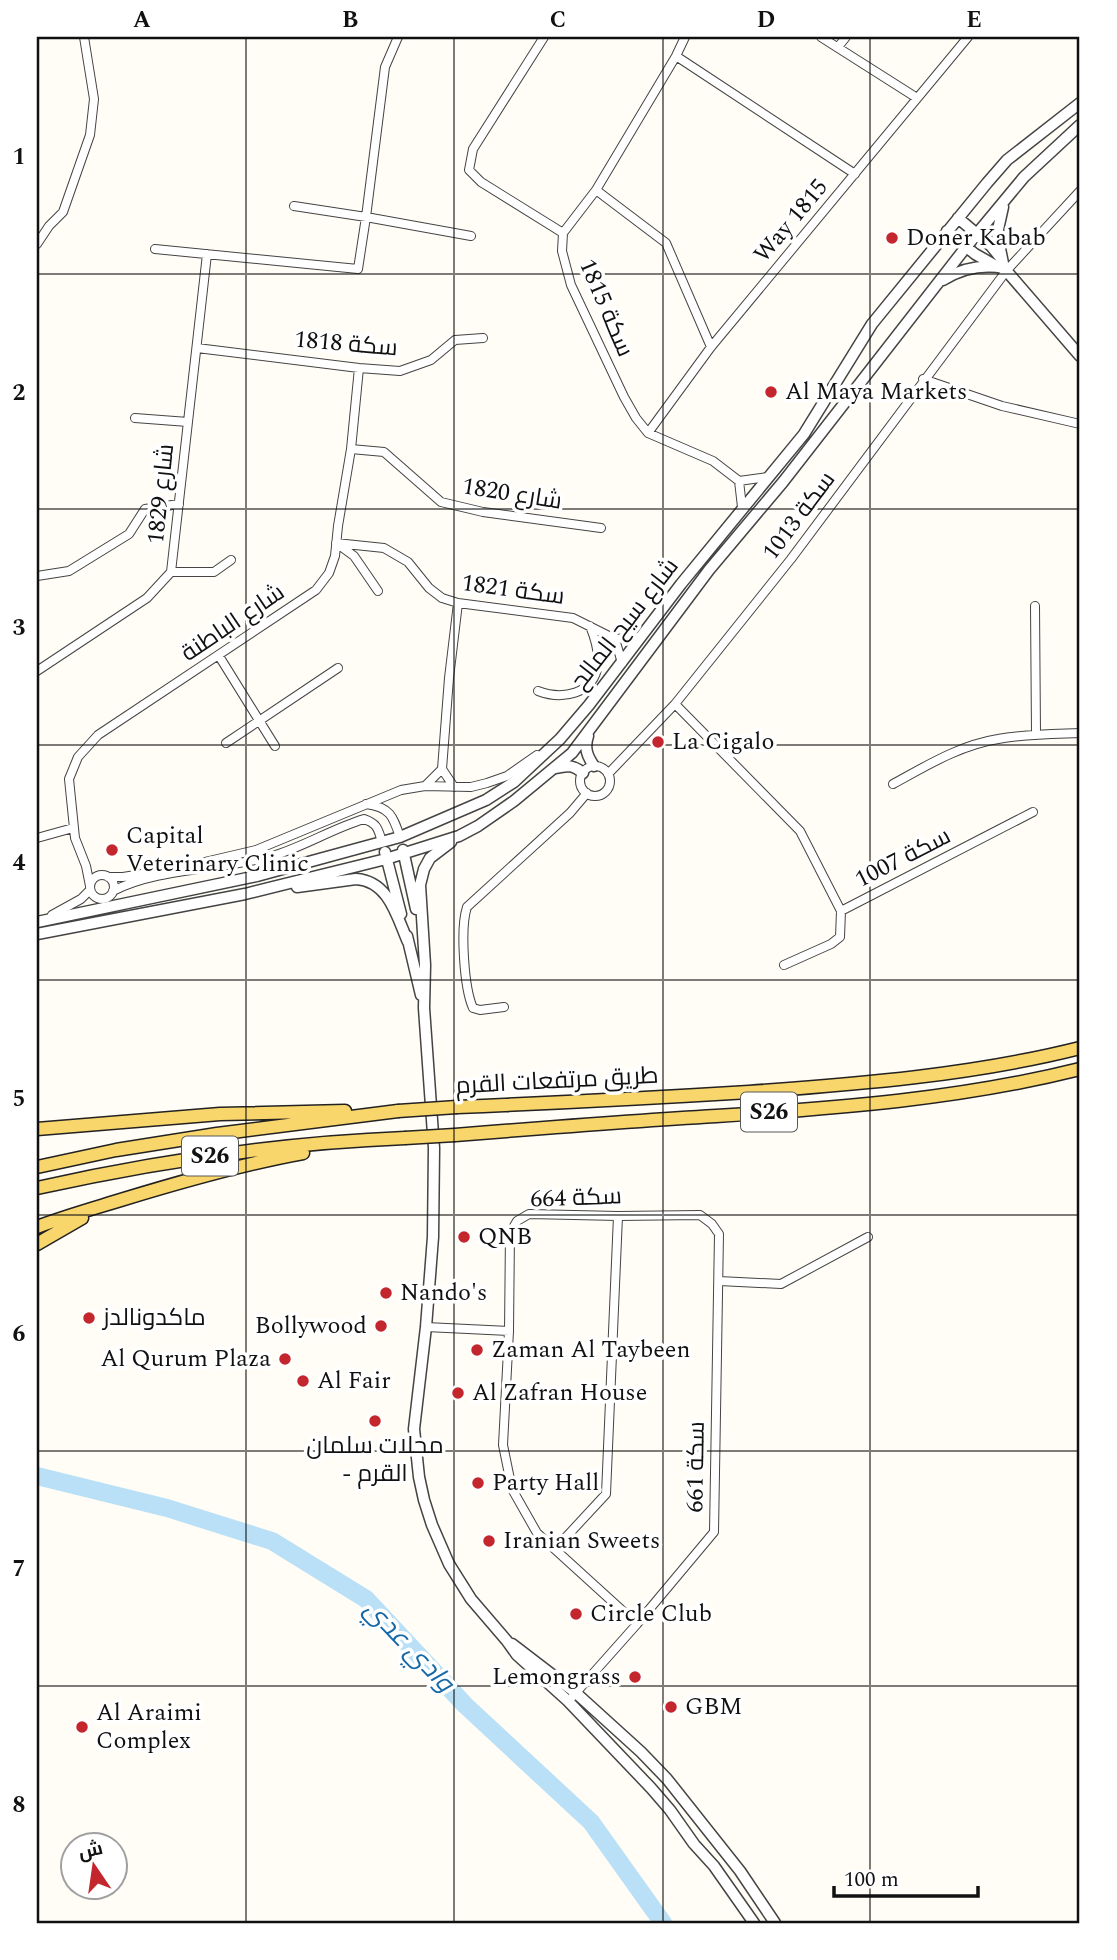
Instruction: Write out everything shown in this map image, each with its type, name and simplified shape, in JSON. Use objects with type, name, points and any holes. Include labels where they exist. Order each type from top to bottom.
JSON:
[{"type":"main road","name":"طريق مرتفعات القرم","points":[[37,1167],[116,1150],[217,1134],[398,1111],[631,1100],[816,1087],[953,1072],[1080,1048]]},
{"type":"main road","name":"طريق مرتفعات القرم","points":[[37,1188],[99,1174],[242,1151],[918,1100],[986,1090],[1080,1069]]},
{"type":"main road","points":[[37,1129],[220,1114],[398,1111]]},
{"type":"main road","points":[[37,1227],[195,1177],[271,1159],[386,1139]]},
{"type":"main road","points":[[37,1244],[60,1229],[120,1200]]},
{"type":"street","points":[[37,244],[63,212],[90,135],[94,99],[85,37]]},
{"type":"street","points":[[155,249],[358,269],[384,67],[398,37]]},
{"type":"street","points":[[544,37],[473,149],[469,170],[481,182],[563,233]]},
{"type":"street","name":"سكة 1815","points":[[648,433],[624,397],[571,285],[562,251],[563,233],[596,190],[685,37]]},
{"type":"street","points":[[821,37],[917,98]]},
{"type":"street","points":[[838,47],[846,37]]},
{"type":"street","name":"Way 1815","points":[[648,433],[711,347],[968,37]]},
{"type":"street","points":[[676,56],[855,174]]},
{"type":"street","name":"شارع سيح المالح","points":[[37,921],[257,876],[400,837],[486,800],[514,782],[560,739],[742,508],[804,434],[872,324],[958,218],[1007,160],[1080,103]]},
{"type":"street","name":"شارع سيح المالح","points":[[37,934],[269,888],[386,859],[459,836],[514,801],[572,752],[709,570],[783,482],[966,247],[1024,177],[1080,125]]},
{"type":"street","points":[[596,190],[666,243],[711,347]]},
{"type":"street","name":"سكة 1013","points":[[608,774],[675,704],[791,559],[1002,266],[1080,191]]},
{"type":"street","points":[[1002,266],[997,234],[1005,201]]},
{"type":"street","points":[[294,206],[471,236]]},
{"type":"street","points":[[958,218],[997,252],[1002,266],[1080,356]]},
{"type":"street","points":[[947,232],[966,247],[1002,266]]},
{"type":"street","name":"1829 شارع","points":[[37,671],[147,598],[171,572],[207,254]]},
{"type":"street","points":[[937,284],[967,268],[1002,266]]},
{"type":"street","name":"سكة 1818","points":[[197,348],[400,371],[431,360],[455,340],[483,338]]},
{"type":"street","name":"شارع الباطنة","points":[[90,888],[86,866],[73,828],[69,779],[78,757],[98,735],[316,590],[329,573],[335,556],[351,449],[359,368]]},
{"type":"street","points":[[923,379],[1002,405],[1080,424]]},
{"type":"street","points":[[135,418],[188,422]]},
{"type":"street","points":[[648,433],[713,461],[739,481],[768,477]]},
{"type":"street","name":"1820 شارع","points":[[351,449],[384,452],[441,502],[483,512],[601,528]]},
{"type":"street","points":[[739,481],[742,508]]},
{"type":"street","points":[[37,576],[69,571],[129,534],[145,509],[179,504]]},
{"type":"street","points":[[336,543],[354,556],[378,591]]},
{"type":"street","name":"سكة 1821","points":[[336,543],[384,548],[408,562],[429,588],[442,598],[458,603],[573,618],[615,639]]},
{"type":"street","points":[[171,572],[214,572],[231,560]]},
{"type":"street","points":[[454,787],[442,769],[458,603]]},
{"type":"street","points":[[1035,606],[1036,734]]},
{"type":"street","points":[[538,691],[566,696],[578,692],[593,678],[598,661],[596,640],[590,626]]},
{"type":"street","points":[[622,663],[615,639],[639,637]]},
{"type":"street","points":[[219,656],[275,746]]},
{"type":"street","points":[[226,743],[338,668]]},
{"type":"street","name":"سكة 1007","points":[[675,704],[800,831],[841,911],[1033,812]]},
{"type":"street","points":[[590,729],[585,745],[587,756],[594,766]]},
{"type":"street","points":[[893,784],[954,752],[996,739],[1036,734],[1080,733]]},
{"type":"street","points":[[37,921],[65,910],[81,899],[90,888],[92,880],[105,876],[123,877],[179,868],[256,850],[401,790],[425,786],[471,787],[507,776],[560,739]]},
{"type":"street","points":[[554,769],[568,765],[583,772]]},
{"type":"street","points":[[594,766],[599,766],[608,774],[610,783],[605,792],[597,796],[587,793],[580,782],[583,772],[594,766]]},
{"type":"street","points":[[425,786],[442,769]]},
{"type":"street","points":[[504,1007],[480,1010],[473,1008],[468,998],[463,933],[463,918],[467,906],[570,813],[587,793]]},
{"type":"street","points":[[365,804],[388,811],[395,822],[405,853],[422,939]]},
{"type":"street","points":[[90,888],[94,896],[101,899],[128,883],[270,857],[364,819],[373,822],[382,842],[424,1008]]},
{"type":"street","points":[[37,838],[73,828]]},
{"type":"street","points":[[459,836],[430,858],[420,885],[425,965],[424,1008],[434,1148],[433,1237],[415,1429],[424,1500],[449,1564],[471,1599],[507,1641],[521,1649],[572,1697],[641,1752],[669,1781],[740,1871],[775,1923]]},
{"type":"street","points":[[86,866],[112,882],[113,891]]},
{"type":"street","points":[[269,888],[305,887],[338,880],[365,879],[383,890],[408,942]]},
{"type":"street","points":[[784,965],[831,944],[840,937],[841,911]]},
{"type":"street","name":"سكة 664","points":[[637,1624],[537,1533],[512,1489],[503,1446],[509,1331],[510,1233],[517,1221],[529,1214],[700,1215],[712,1224]]},
{"type":"street","points":[[555,1549],[606,1494],[618,1216]]},
{"type":"street","name":"سكة 661","points":[[572,1697],[714,1532],[719,1234],[712,1224]]},
{"type":"street","points":[[719,1280],[781,1284],[868,1237]]},
{"type":"street","points":[[426,1327],[509,1331]]},
{"type":"street","points":[[572,1697],[670,1810],[754,1923]]},
{"type":"waterway","name":"وادي عدي","points":[[37,1476],[167,1508],[272,1541],[366,1599],[465,1705],[591,1822],[663,1923]]},
{"type":"place","name":"Doner Kabab","points":[[892,238]]},
{"type":"place","name":"Al Maya Markets","points":[[771,392]]},
{"type":"place","name":"La Cigalo","points":[[658,742]]},
{"type":"place","name":"Capital Veterinary Clinic","points":[[112,850]]},
{"type":"place","name":"QNB","points":[[464,1237]]},
{"type":"place","name":"Nando's","points":[[386,1293]]},
{"type":"place","name":"ماكدونالدز","points":[[89,1318]]},
{"type":"place","name":"Bollywood","points":[[381,1326]]},
{"type":"place","name":"Zaman Al Taybeen","points":[[477,1350]]},
{"type":"place","name":"Al Qurum Plaza","points":[[285,1359]]},
{"type":"place","name":"Al Fair","points":[[303,1381]]},
{"type":"place","name":"Al Zafran House","points":[[458,1393]]},
{"type":"place","name":"محلات سلمان - القرم","points":[[375,1421]]},
{"type":"place","name":"Party Hall","points":[[478,1483]]},
{"type":"place","name":"Iranian Sweets","points":[[489,1541]]},
{"type":"place","name":"Circle Club","points":[[576,1614]]},
{"type":"place","name":"Lemongrass","points":[[635,1677]]},
{"type":"place","name":"GBM","points":[[671,1707]]},
{"type":"place","name":"Al Araimi Complex","points":[[82,1727]]}]
